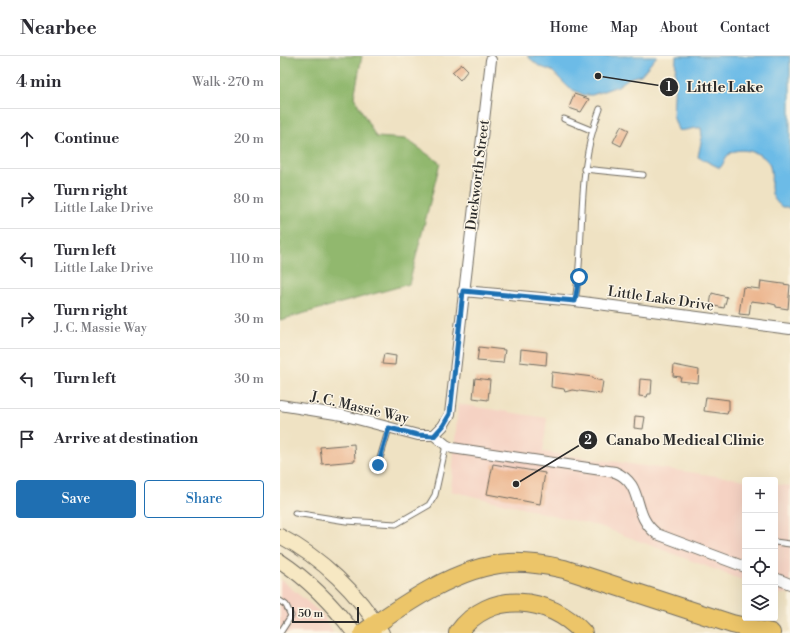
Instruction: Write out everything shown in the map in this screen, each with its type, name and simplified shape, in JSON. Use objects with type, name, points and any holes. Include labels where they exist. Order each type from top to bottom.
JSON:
[{"type":"highway","points":[[374,630],[427,592],[455,577],[472,571],[509,563],[547,565],[564,569],[732,624],[771,633]]},
{"type":"highway","points":[[458,633],[474,618],[490,608],[507,603],[526,603],[553,609],[566,617],[583,633]]},
{"type":"main road","points":[[280,536],[325,566],[353,592],[374,630]]},
{"type":"main road","points":[[280,561],[297,573],[326,599],[354,633]]},
{"type":"street","name":"Duckworth Street","points":[[463,291],[491,60]]},
{"type":"street","name":"Little Lake Drive","points":[[463,291],[575,301],[790,329]]},
{"type":"street","points":[[463,291],[450,414],[443,426],[434,436],[446,445],[524,459],[615,472],[625,476],[635,489],[643,520],[653,531],[742,566]]},
{"type":"street","name":"J. C. Massie Way","points":[[280,405],[342,415],[418,435],[434,436]]},
{"type":"street","points":[[778,579],[790,584]]},
{"type":"lane","points":[[575,301],[579,277],[580,224],[584,168],[591,130],[600,109]]},
{"type":"lane","points":[[564,119],[591,130]]},
{"type":"lane","points":[[584,168],[643,175]]},
{"type":"lane","points":[[378,465],[389,428]]},
{"type":"lane","points":[[295,513],[346,521],[396,524],[429,505],[435,495],[446,445]]},
{"type":"lane","points":[[778,542],[790,544]]},
{"type":"lane","points":[[280,601],[286,605],[291,616],[280,633]]},
{"type":"shaded area","points":[[458,404],[547,418],[543,452],[742,479],[742,580],[602,527],[451,491]]},
{"type":"shaded area","points":[[778,484],[790,486],[790,593],[778,593]]},
{"type":"shaded area","points":[[280,579],[322,614],[333,633],[280,633]]},
{"type":"green space","points":[[280,56],[362,56],[354,97],[376,137],[406,139],[440,163],[409,284],[280,320]]},
{"type":"water","points":[[527,56],[657,56],[641,75],[629,78],[618,86],[592,95],[584,95],[569,88],[552,71],[539,66]]},
{"type":"water","points":[[676,56],[790,56],[790,209],[787,207],[782,207],[776,202],[771,191],[771,170],[769,164],[762,156],[750,151],[738,150],[728,155],[720,168],[698,157],[702,137],[701,128],[678,130],[673,116]]},
{"type":"building","points":[[462,64],[468,70],[460,80],[452,72]]},
{"type":"building","points":[[574,94],[589,99],[581,112],[569,108]]},
{"type":"building","points":[[621,126],[629,130],[621,146],[613,142]]},
{"type":"building","points":[[761,281],[790,285],[788,309],[776,307],[776,305],[768,303],[751,301],[749,315],[739,314],[743,287],[760,289]]},
{"type":"building","points":[[712,293],[727,297],[724,308],[710,305]]},
{"type":"building","points":[[479,347],[505,350],[503,363],[477,361]]},
{"type":"building","points":[[521,349],[547,352],[546,365],[520,362]]},
{"type":"building","points":[[384,354],[396,356],[395,365],[382,364]]},
{"type":"building","points":[[674,365],[699,370],[698,383],[680,381],[681,377],[673,376]]},
{"type":"building","points":[[552,372],[593,377],[593,379],[603,381],[601,394],[572,390],[565,392],[564,389],[551,387]]},
{"type":"building","points":[[475,378],[490,380],[488,400],[473,398]]},
{"type":"building","points":[[640,379],[652,380],[651,394],[648,394],[647,397],[639,396]]},
{"type":"building","points":[[706,397],[729,400],[729,411],[727,414],[704,411]]},
{"type":"building","points":[[635,416],[645,417],[643,429],[634,428]]},
{"type":"building","points":[[354,444],[355,461],[322,464],[320,447]]},
{"type":"building","points":[[493,464],[545,473],[540,504],[487,494]]},
{"type":"place","name":"Little Lake","points":[[598,76]]},
{"type":"place","name":"Canabo Medical Clinic","points":[[516,484]]},
{"type":"route","points":[[378,465],[389,428],[418,435],[434,436],[443,426],[450,414],[463,291],[575,301],[579,277]]}]
